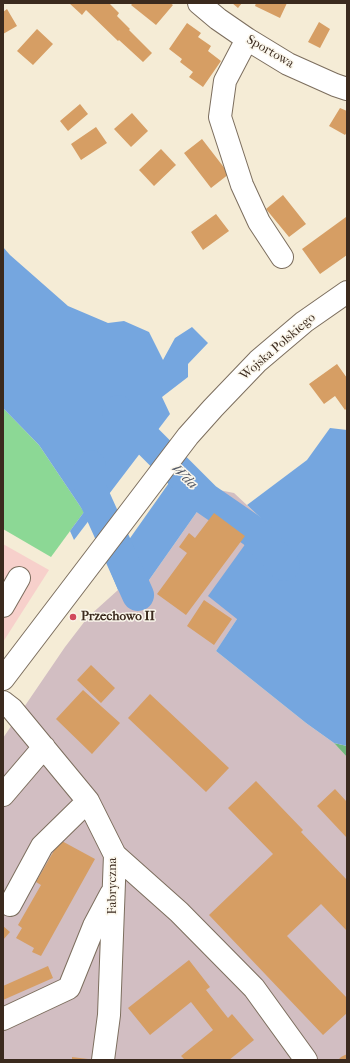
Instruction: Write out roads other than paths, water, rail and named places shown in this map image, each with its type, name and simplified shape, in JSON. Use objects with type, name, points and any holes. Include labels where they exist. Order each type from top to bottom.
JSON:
[{"type":"street","name":"Sportowa","points":[[199,3],[218,19],[247,39],[288,64],[347,89]]},
{"type":"street","points":[[247,39],[225,81],[220,117],[242,185],[259,222],[282,257]]},
{"type":"street","name":"Wojska Polskiego","points":[[3,679],[188,436],[258,361],[304,322],[347,293]]},
{"type":"street","points":[[3,606],[19,578]]},
{"type":"street","name":"Fabryczna","points":[[3,702],[12,709],[88,801],[115,855],[109,1016],[103,1060]]},
{"type":"street","points":[[3,795],[44,748]]},
{"type":"street","points":[[10,905],[42,846],[88,801]]},
{"type":"street","points":[[115,855],[179,912],[254,988],[306,1060]]},
{"type":"street","points":[[3,1019],[69,988],[94,926],[114,890]]},
{"type":"water","points":[[3,247],[10,255],[68,306],[108,323],[124,321],[149,332],[163,360],[175,338],[192,327],[208,343],[188,364],[188,377],[162,397],[170,414],[74,540],[70,531],[84,512],[39,445],[3,408]]},
{"type":"water","points":[[330,428],[347,430],[347,746],[334,743],[306,723],[216,651],[237,619],[208,596],[254,532],[264,521],[247,505],[307,460]]},
{"type":"water","points":[[183,463],[214,489],[135,600],[118,590],[109,568]]},
{"type":"waterway","name":"Wda","points":[[118,411],[206,499],[254,532],[284,565]]},
{"type":"waterway","points":[[90,466],[90,488],[138,595]]},
{"type":"place","name":"Przechowo II","points":[[73,617]]}]
